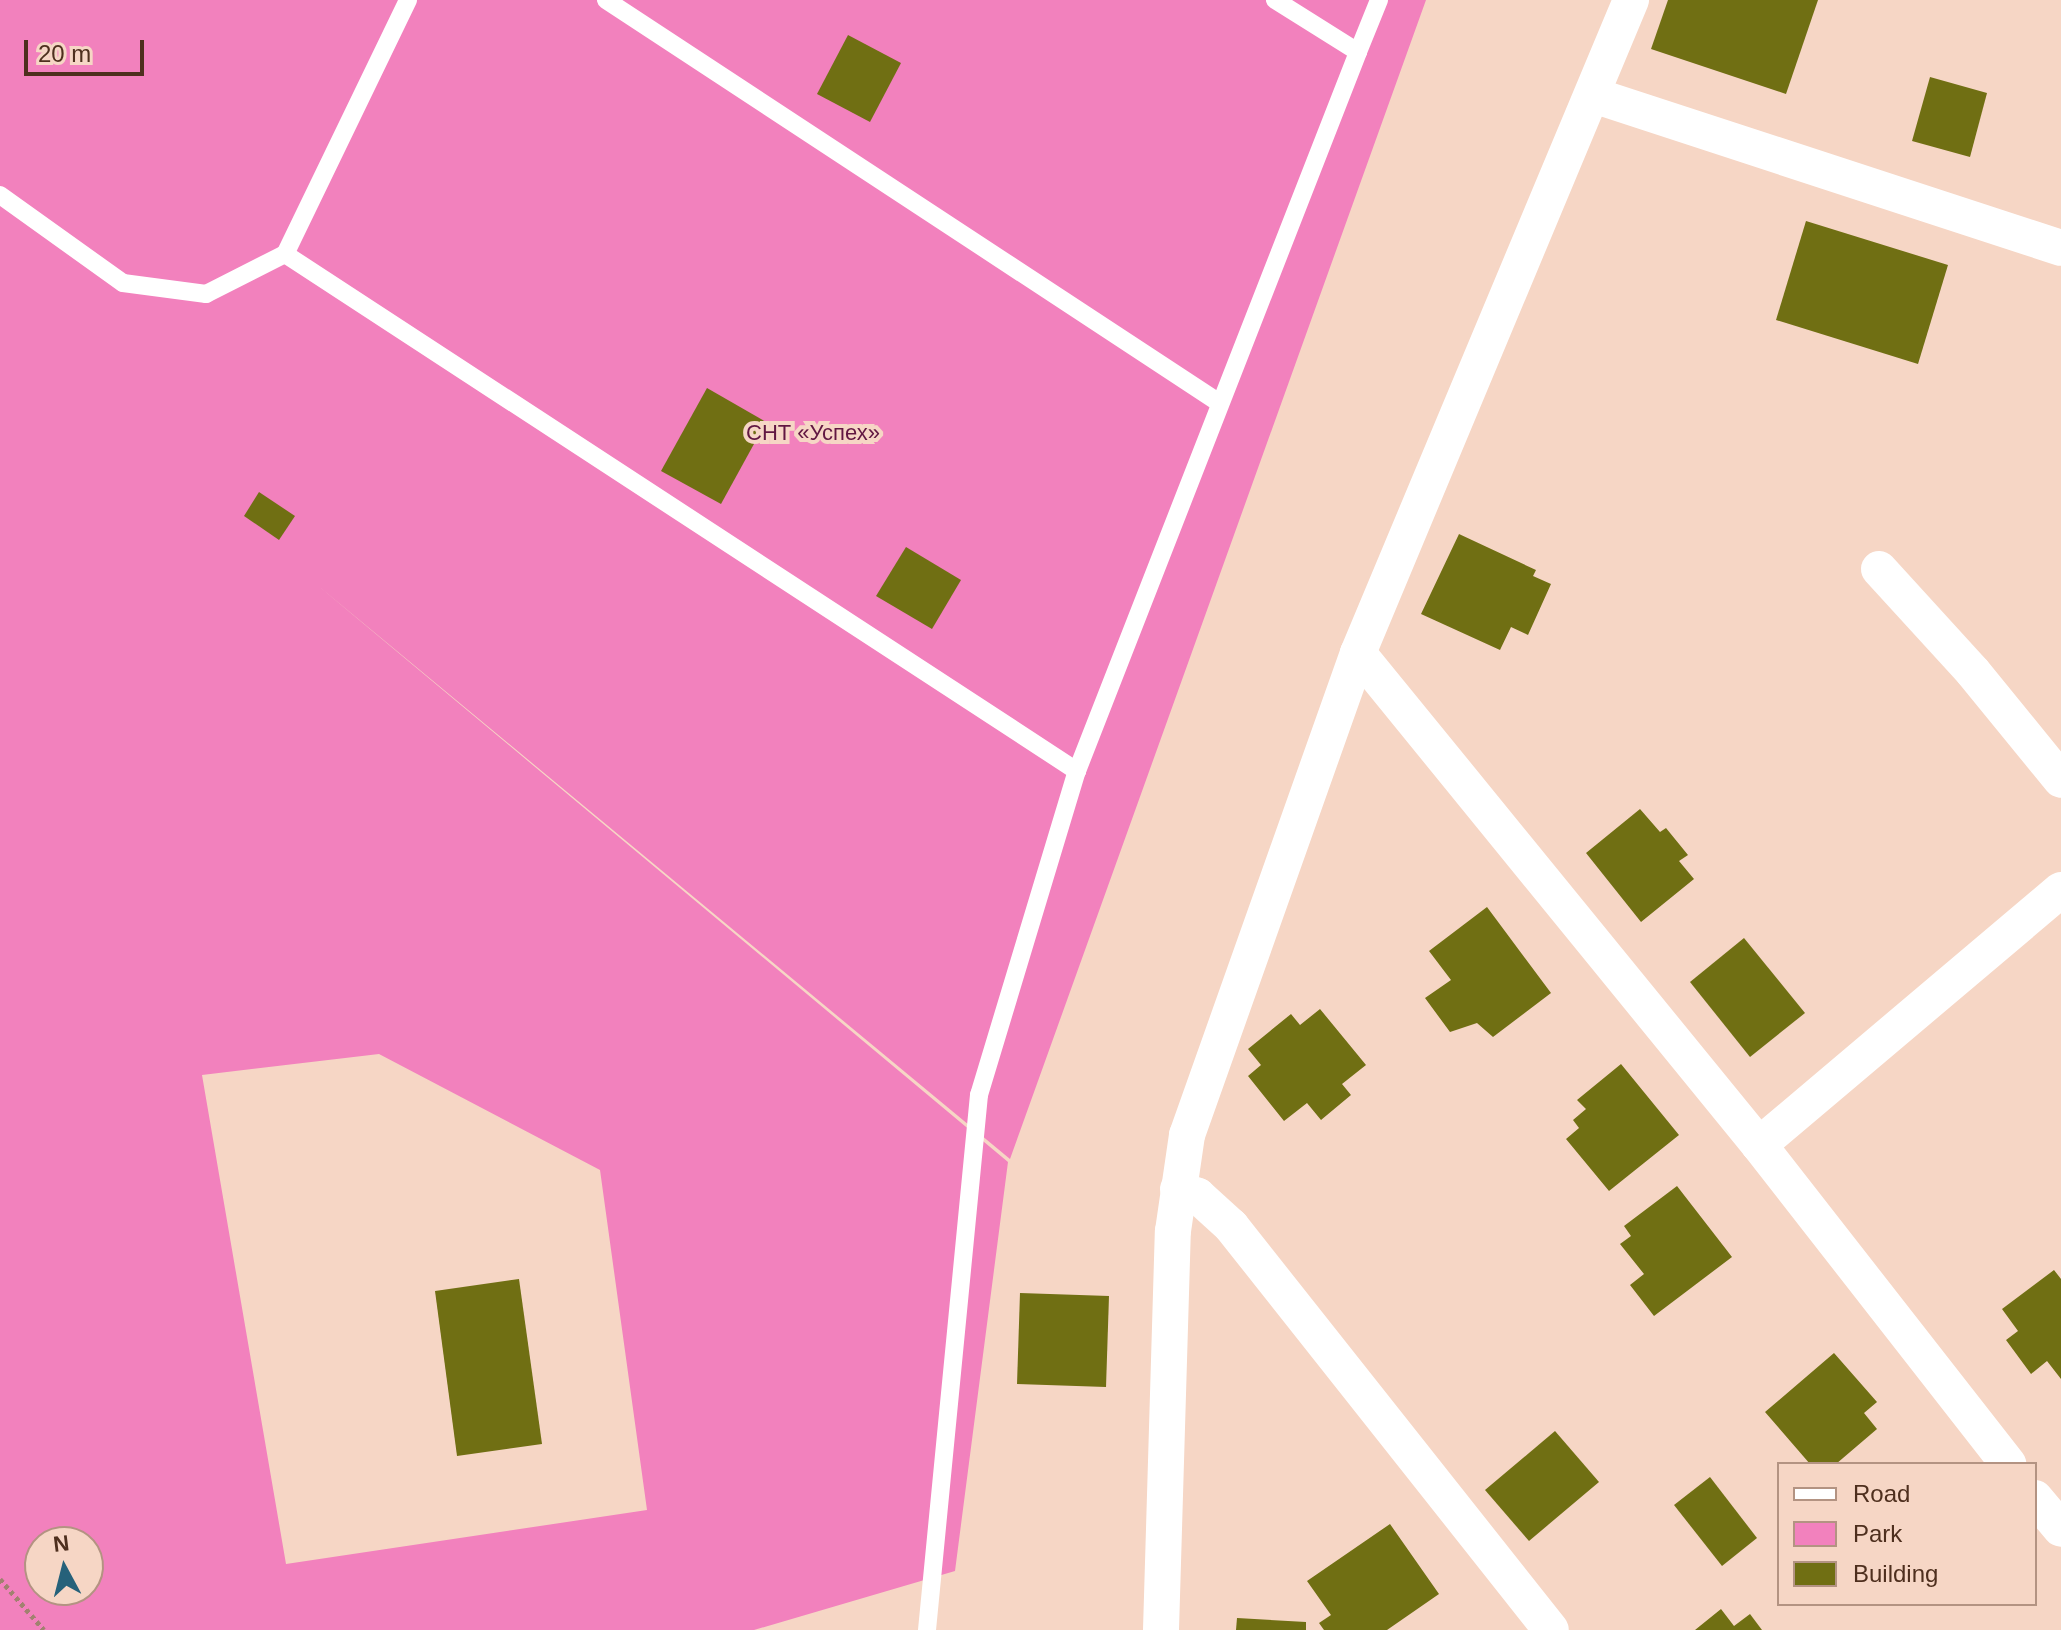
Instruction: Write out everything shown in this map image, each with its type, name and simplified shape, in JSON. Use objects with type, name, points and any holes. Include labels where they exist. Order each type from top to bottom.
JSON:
[{"type":"street","points":[[1161,1630],[1178,1189],[1187,1135],[1358,653],[1631,0]]},
{"type":"street","points":[[1593,95],[2061,248]]},
{"type":"street","points":[[1879,569],[1973,672],[2061,780]]},
{"type":"street","points":[[1358,653],[1759,1145],[2006,1462]]},
{"type":"street","points":[[1759,1145],[2061,890]]},
{"type":"street","points":[[1178,1189],[1198,1196],[1231,1226],[1551,1630]]},
{"type":"lane","points":[[0,195],[123,283],[206,294],[285,254],[408,0]]},
{"type":"lane","points":[[606,0],[1218,402]]},
{"type":"lane","points":[[1275,0],[1358,52]]},
{"type":"lane","points":[[927,1630],[979,1095],[1077,771],[1218,402],[1379,0]]},
{"type":"lane","points":[[285,254],[1077,771]]},
{"type":"path","points":[[0,1579],[44,1630]]},
{"type":"green space","name":"СНТ «Успех»","points":[[0,0],[1426,0],[1010,1159],[316,584],[1008,1162],[955,1571],[754,1630],[0,1630]],"holes":[[[379,1054],[600,1170],[647,1510],[286,1564],[202,1075]]]},
{"type":"building","points":[[1668,0],[1818,0],[1786,94],[1651,49]]},
{"type":"building","points":[[848,35],[901,63],[870,122],[817,94]]},
{"type":"building","points":[[1930,77],[1987,93],[1970,157],[1912,141]]},
{"type":"building","points":[[1806,221],[1948,265],[1918,364],[1776,320]]},
{"type":"building","points":[[707,388],[766,422],[721,504],[661,471]]},
{"type":"building","points":[[259,492],[295,516],[279,540],[244,516]]},
{"type":"building","points":[[1459,534],[1536,570],[1533,576],[1551,584],[1528,635],[1511,627],[1500,650],[1421,614]]},
{"type":"building","points":[[906,547],[961,580],[932,629],[876,596]]},
{"type":"building","points":[[1640,809],[1660,832],[1666,828],[1688,855],[1679,861],[1694,879],[1641,922],[1586,853]]},
{"type":"building","points":[[1487,907],[1551,993],[1493,1037],[1477,1023],[1450,1032],[1425,998],[1451,980],[1429,951]]},
{"type":"building","points":[[1744,938],[1805,1013],[1750,1057],[1690,982]]},
{"type":"building","points":[[1320,1009],[1366,1065],[1342,1084],[1351,1095],[1321,1120],[1307,1103],[1284,1121],[1248,1076],[1261,1065],[1248,1049],[1291,1014],[1300,1025]]},
{"type":"building","points":[[1621,1064],[1679,1135],[1609,1191],[1566,1139],[1579,1128],[1573,1120],[1586,1109],[1577,1100]]},
{"type":"building","points":[[1677,1186],[1732,1257],[1654,1316],[1630,1285],[1644,1274],[1620,1244],[1631,1236],[1624,1226]]},
{"type":"building","points":[[2054,1270],[2061,1279],[2061,1379],[2047,1361],[2031,1374],[2006,1340],[2018,1331],[2002,1309]]},
{"type":"building","points":[[519,1279],[542,1444],[457,1456],[435,1291]]},
{"type":"building","points":[[1020,1293],[1109,1296],[1106,1387],[1017,1384]]},
{"type":"building","points":[[1834,1353],[1877,1402],[1864,1413],[1877,1429],[1838,1462],[1808,1462],[1765,1412]]},
{"type":"building","points":[[1555,1431],[1599,1482],[1529,1541],[1485,1490]]},
{"type":"building","points":[[1710,1477],[1757,1538],[1722,1566],[1674,1505]]},
{"type":"building","points":[[1390,1524],[1439,1594],[1387,1630],[1324,1630],[1319,1623],[1331,1615],[1307,1581]]},
{"type":"building","points":[[1721,1609],[1734,1626],[1750,1614],[1762,1630],[1695,1630]]},
{"type":"building","points":[[1237,1618],[1306,1622],[1306,1630],[1236,1630]]}]
